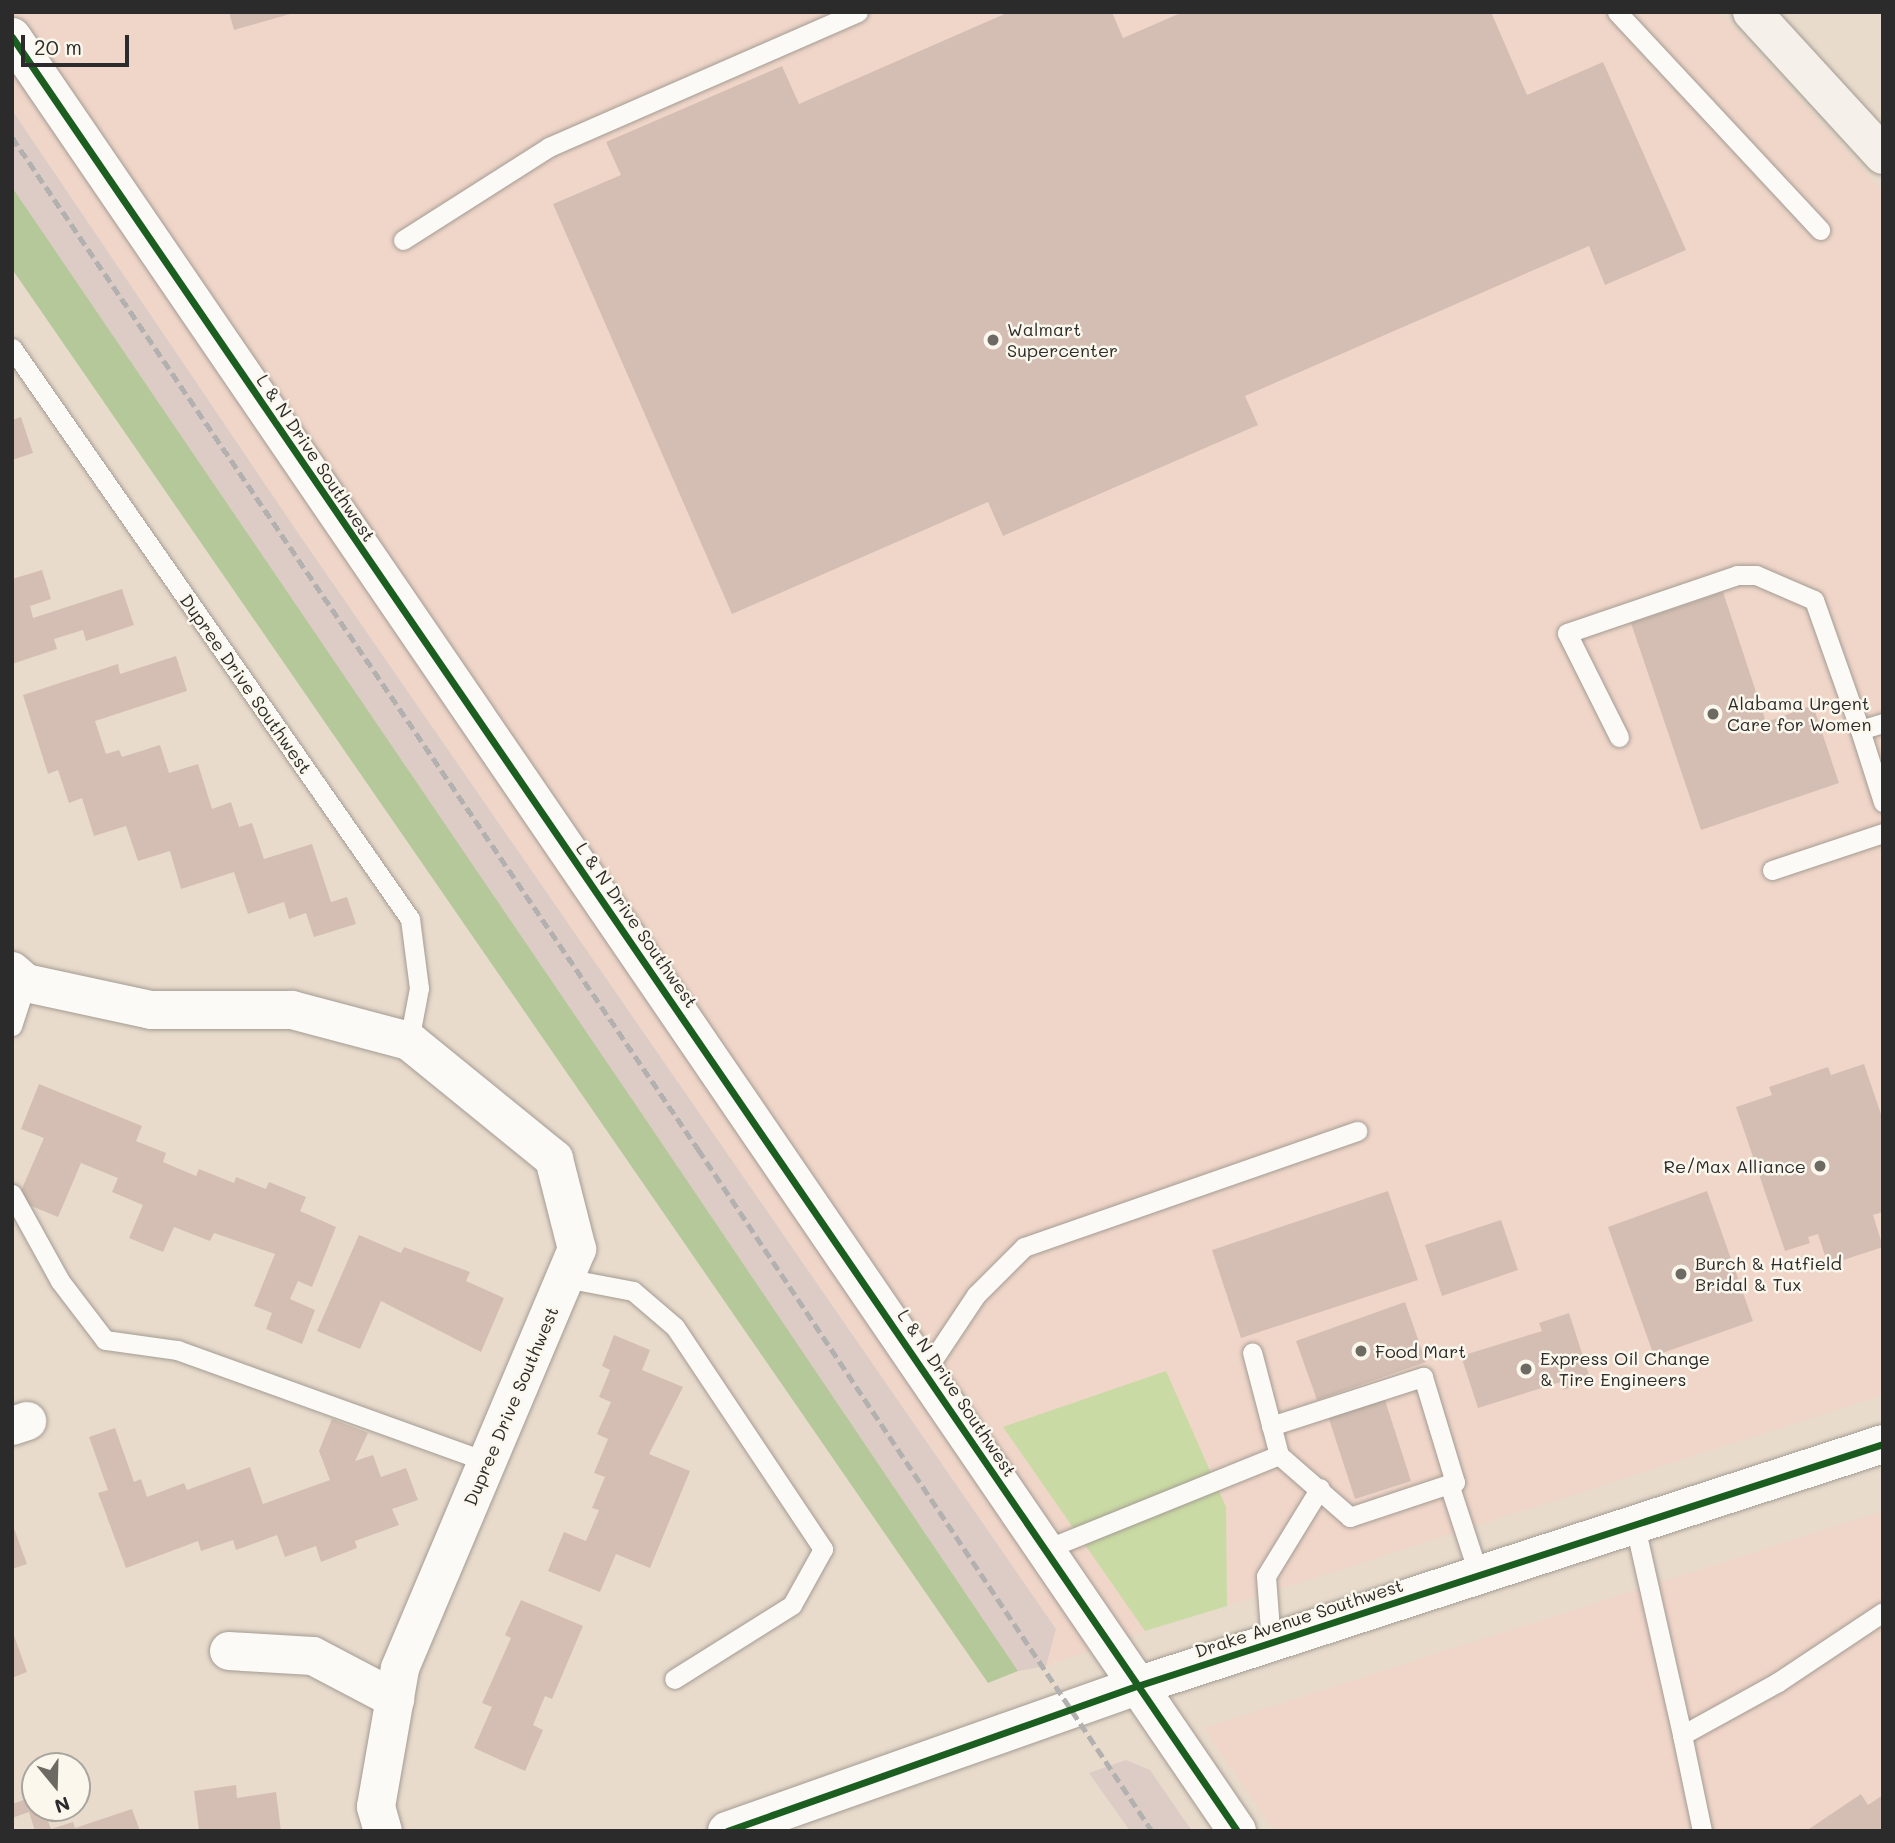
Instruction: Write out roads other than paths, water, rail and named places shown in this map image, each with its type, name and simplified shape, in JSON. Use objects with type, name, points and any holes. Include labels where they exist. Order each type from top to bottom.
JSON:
[{"type":"main road","points":[[1752,12],[1883,155]]},
{"type":"street","name":"L & N Drive Southwest","points":[[12,37],[1237,1831]]},
{"type":"street","name":"Dupree Drive Southwest","points":[[19,977],[151,1010],[292,1010],[409,1041],[554,1159],[577,1249],[401,1669],[376,1807],[383,1831]]},
{"type":"street","name":"Drake Avenue Southwest","points":[[727,1831],[1137,1686],[1883,1444]]},
{"type":"street","points":[[229,1651],[313,1656],[395,1699]]},
{"type":"lane","points":[[403,240],[549,147],[858,12]]},
{"type":"lane","points":[[1617,12],[1820,230]]},
{"type":"lane","name":"Dupree Drive Southwest","points":[[12,348],[410,919],[419,988],[409,1041]]},
{"type":"lane","points":[[1619,737],[1567,633],[1737,575],[1756,575],[1814,600],[1883,802]]},
{"type":"lane","points":[[1860,730],[1883,723]]},
{"type":"lane","points":[[1772,870],[1883,833]]},
{"type":"lane","points":[[12,1026],[19,977]]},
{"type":"lane","points":[[924,1374],[976,1295],[1024,1247],[1357,1132]]},
{"type":"lane","points":[[12,1194],[60,1281],[105,1340],[177,1350],[488,1462]]},
{"type":"lane","points":[[565,1278],[633,1292],[675,1327],[823,1549],[792,1605],[674,1679]]},
{"type":"lane","points":[[1252,1352],[1271,1426],[1279,1455],[1321,1488],[1350,1517],[1455,1482],[1423,1377],[1271,1426]]},
{"type":"lane","points":[[1044,1550],[1279,1455]]},
{"type":"lane","points":[[1449,1484],[1479,1576]]},
{"type":"lane","points":[[1271,1643],[1266,1576],[1321,1488]]},
{"type":"lane","points":[[1635,1525],[1702,1831]]},
{"type":"lane","points":[[1682,1735],[1778,1682],[1883,1612]]},
{"type":"railway","points":[[12,137],[698,1149],[1152,1831]]},
{"type":"place","name":"Walmart Supercenter","points":[[993,340]]},
{"type":"place","name":"Alabama Urgent Care for Women","points":[[1713,714]]},
{"type":"place","name":"Re/Max Alliance","points":[[1820,1166]]},
{"type":"place","name":"Burch & Hatfield Bridal & Tux","points":[[1681,1274]]},
{"type":"place","name":"Food Mart","points":[[1361,1351]]},
{"type":"place","name":"Express Oil Change & Tire Engineers","points":[[1526,1369]]}]
